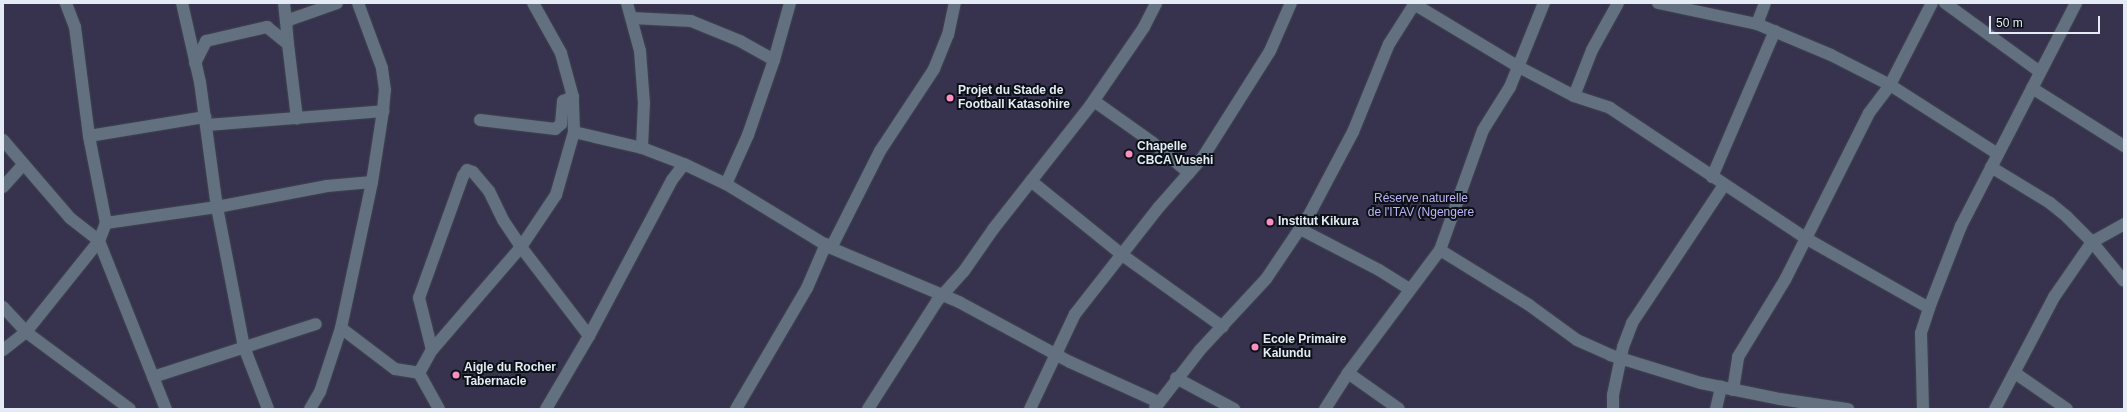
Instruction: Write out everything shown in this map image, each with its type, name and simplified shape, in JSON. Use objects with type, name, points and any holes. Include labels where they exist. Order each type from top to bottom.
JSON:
[{"type":"street","points":[[3,350],[26,332],[99,241],[106,223],[89,136],[75,27],[66,3]]},
{"type":"street","points":[[182,3],[206,121],[216,207],[244,347],[268,409]]},
{"type":"street","points":[[284,3],[297,118]]},
{"type":"street","points":[[286,21],[337,3]]},
{"type":"street","points":[[310,409],[320,392],[341,328],[372,182],[383,111],[385,90],[382,68],[358,3]]},
{"type":"street","points":[[419,373],[432,350],[521,247],[556,195],[574,132],[572,97],[562,53],[533,3]]},
{"type":"street","points":[[627,3],[640,51],[644,103],[642,148]]},
{"type":"street","points":[[726,184],[748,135],[774,60],[790,3]]},
{"type":"street","points":[[736,409],[807,288],[828,246],[880,151],[934,68],[948,35],[955,3]]},
{"type":"street","points":[[868,409],[943,295],[964,271],[1031,181],[1094,101],[1144,27],[1156,3]]},
{"type":"street","points":[[1030,409],[1075,314],[1121,254],[1203,157],[1270,51],[1291,3]]},
{"type":"street","points":[[1325,409],[1348,373],[1440,250],[1483,130],[1510,87],[1544,3]]},
{"type":"street","points":[[1574,96],[1592,50],[1618,3]]},
{"type":"street","points":[[1658,3],[1757,24],[1831,55],[1890,85],[1998,154]]},
{"type":"street","points":[[1757,24],[1765,3]]},
{"type":"street","points":[[1733,390],[1738,357],[1771,306],[1807,239],[1868,113],[1890,85],[1932,3]]},
{"type":"street","points":[[1945,3],[2040,72]]},
{"type":"street","points":[[1923,409],[1921,333],[1929,308],[1961,226],[2076,3]]},
{"type":"street","points":[[574,132],[642,148],[684,164],[726,184],[828,246],[943,295],[992,318],[1056,354],[1156,406],[1176,378],[1266,279],[1300,229],[1353,132],[1389,44],[1415,4],[1519,67],[1574,96],[1610,108],[1807,239],[1929,308]]},
{"type":"street","points":[[632,18],[691,21],[740,41],[774,60]]},
{"type":"street","points":[[195,63],[206,41],[267,27],[288,44]]},
{"type":"street","points":[[1712,177],[1774,31]]},
{"type":"street","points":[[2032,88],[2124,146]]},
{"type":"street","points":[[480,120],[555,129],[561,124],[563,101],[572,97]]},
{"type":"street","points":[[1094,101],[1153,143],[1189,173]]},
{"type":"street","points":[[89,136],[206,121],[297,118],[383,111]]},
{"type":"street","points":[[3,140],[70,218],[99,241],[166,409]]},
{"type":"street","points":[[546,409],[589,336],[672,180],[684,164]]},
{"type":"street","points":[[3,188],[23,165]]},
{"type":"street","points":[[1991,167],[2050,203],[2092,242],[2124,281]]},
{"type":"street","points":[[432,350],[419,298],[460,183],[467,170],[473,172],[490,191],[503,220],[521,247],[589,336]]},
{"type":"street","points":[[1031,181],[1121,254],[1223,327]]},
{"type":"street","points":[[106,223],[216,207],[327,186],[372,182]]},
{"type":"street","points":[[1613,409],[1613,395],[1632,323],[1724,185]]},
{"type":"street","points":[[1995,409],[2054,297],[2092,242],[2124,224]]},
{"type":"street","points":[[1300,229],[1379,270],[1410,289]]},
{"type":"street","points":[[1440,250],[1529,304],[1577,340],[1610,355],[1733,390],[1811,406],[1848,409]]},
{"type":"street","points":[[3,307],[26,332],[130,409]]},
{"type":"street","points":[[153,377],[316,324]]},
{"type":"street","points":[[341,328],[395,369],[419,373]]},
{"type":"street","points":[[419,373],[439,409]]},
{"type":"street","points":[[1348,373],[1399,409]]},
{"type":"street","points":[[2014,373],[2067,409]]},
{"type":"street","points":[[1176,378],[1234,409]]},
{"type":"street","points":[[1716,409],[1720,387]]},
{"type":"green space","name":"Réserve naturelle de l'ITAV (Ngengere","points":[[3,3],[2124,3],[2124,409],[3,409]]},
{"type":"place","name":"Projet du Stade de Football Katasohire","points":[[950,98]]},
{"type":"place","name":"Chapelle CBCA Vusehi","points":[[1129,154]]},
{"type":"place","name":"Institut Kikura","points":[[1270,222]]},
{"type":"place","name":"Ecole Primaire Kalundu","points":[[1255,347]]},
{"type":"place","name":"Aigle du Rocher Tabernacle","points":[[456,375]]}]
